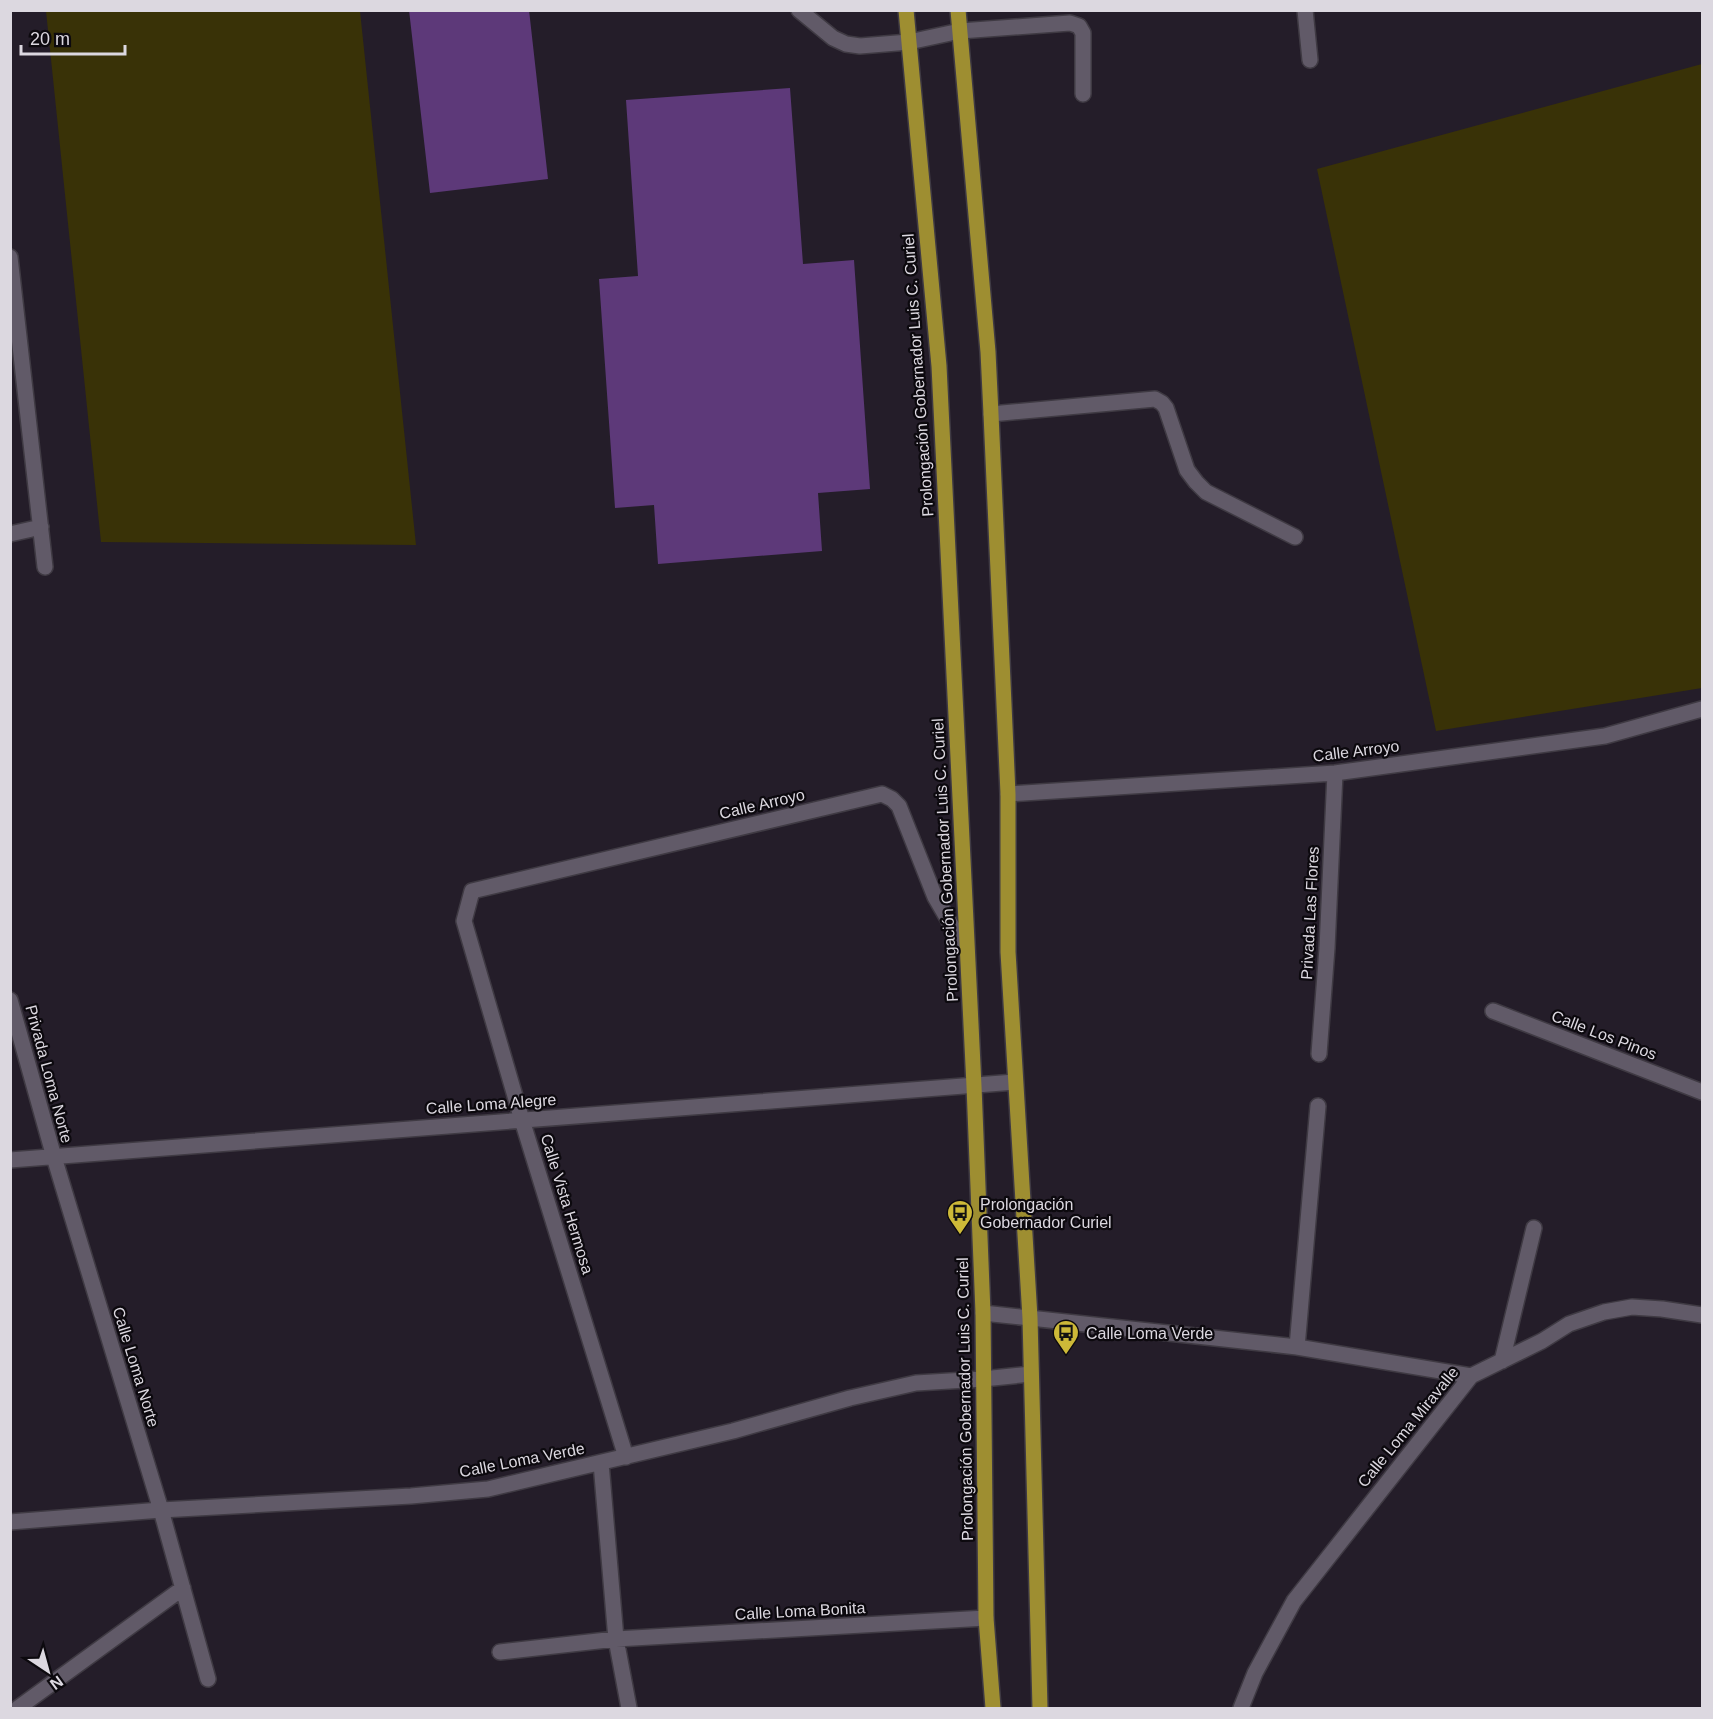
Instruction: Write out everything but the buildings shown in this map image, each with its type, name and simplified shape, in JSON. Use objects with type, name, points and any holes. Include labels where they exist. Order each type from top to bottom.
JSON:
[{"type":"main road","name":"Prolongación Gobernador Luis C. Curiel","points":[[906,10],[939,366],[974,1086],[983,1313],[986,1618],[993,1708]]},
{"type":"main road","points":[[958,10],[988,352],[991,414],[1008,794],[1008,952],[1030,1318],[1040,1708]]},
{"type":"street","points":[[799,10],[833,38],[846,44],[860,46],[909,42],[960,31],[1070,23],[1079,26],[1083,33],[1083,94]]},
{"type":"street","points":[[1305,10],[1310,60]]},
{"type":"street","points":[[10,257],[45,567]]},
{"type":"street","points":[[991,414],[1155,399],[1166,408],[1187,470],[1206,492],[1295,537]]},
{"type":"street","points":[[10,534],[40,527]]},
{"type":"street","name":"Calle Arroyo","points":[[1008,794],[1335,773],[1605,736],[1702,709]]},
{"type":"street","name":"Privada Las Flores","points":[[1319,1054],[1327,948],[1335,773]]},
{"type":"street","name":"Calle Arroyo","points":[[472,891],[882,794],[899,806],[935,897],[967,952]]},
{"type":"street","name":"Calle Vista Hermosa","points":[[472,891],[464,921],[522,1120],[626,1457]]},
{"type":"street","name":"Privada Loma Norte","points":[[10,1000],[54,1157]]},
{"type":"street","name":"Calle Los Pinos","points":[[1493,1011],[1702,1092]]},
{"type":"street","name":"Calle Loma Alegre","points":[[10,1160],[1015,1082]]},
{"type":"street","points":[[1297,1347],[1318,1106]]},
{"type":"street","name":"Calle Loma Norte","points":[[54,1157],[183,1588]]},
{"type":"street","points":[[1502,1361],[1534,1228]]},
{"type":"street","name":"Calle Loma Miravalle","points":[[1241,1708],[1254,1673],[1294,1601],[1471,1376],[1542,1341],[1569,1324],[1604,1312],[1632,1307],[1662,1309],[1702,1316]]},
{"type":"street","points":[[983,1313],[1297,1347],[1471,1376]]},
{"type":"street","name":"Calle Loma Verde","points":[[10,1522],[161,1510],[400,1497],[488,1489],[733,1431],[850,1398],[916,1383],[1031,1374]]},
{"type":"street","points":[[601,1463],[616,1640],[629,1708]]},
{"type":"street","points":[[18,1708],[183,1588],[208,1678]]},
{"type":"street","name":"Calle Loma Bonita","points":[[500,1652],[616,1640],[986,1618]]},
{"type":"shaded area","points":[[46,11],[360,11],[416,545],[101,542]]},
{"type":"shaded area","points":[[1702,64],[1702,688],[1436,731],[1317,169]]},
{"type":"place","name":"Prolongación Gobernador Curiel","points":[[960,1236]]},
{"type":"place","name":"Calle Loma Verde","points":[[1066,1356]]}]
